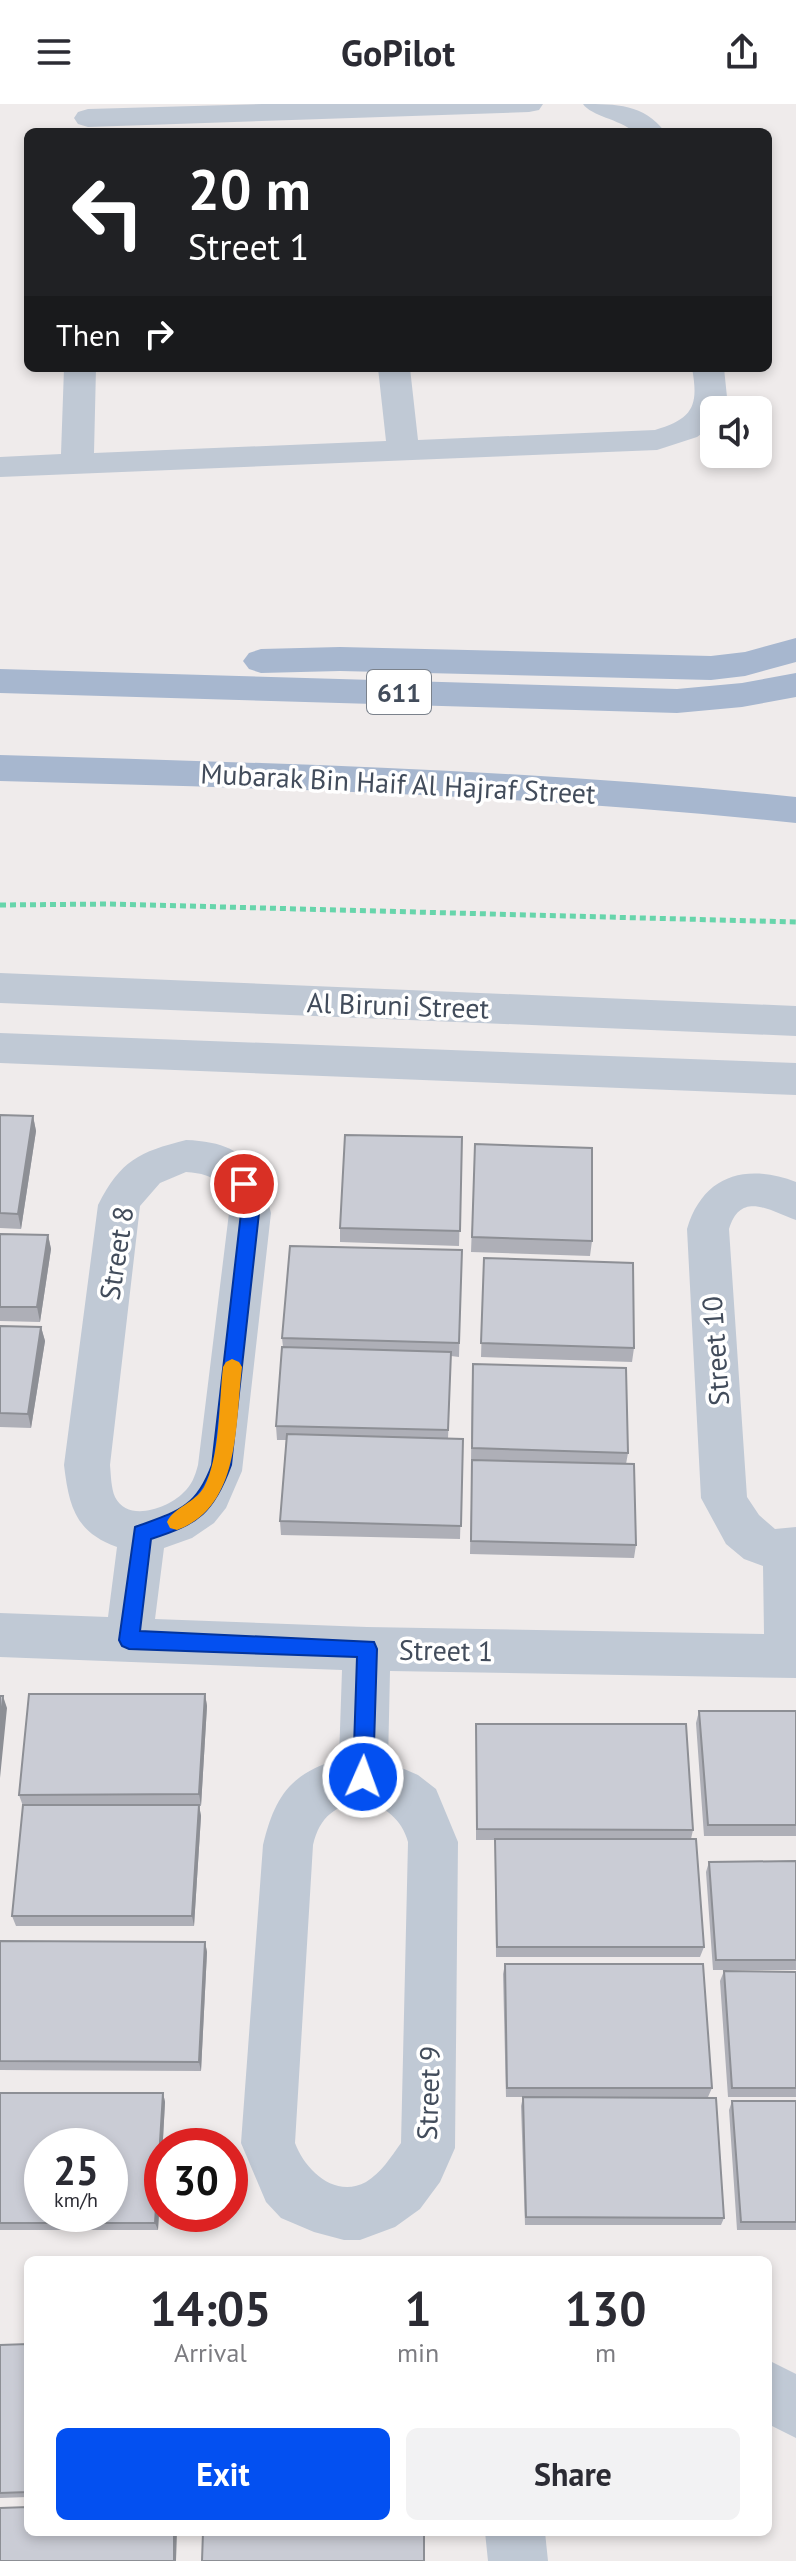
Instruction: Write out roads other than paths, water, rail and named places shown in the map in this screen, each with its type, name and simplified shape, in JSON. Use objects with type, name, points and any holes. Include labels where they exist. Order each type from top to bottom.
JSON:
[{"type":"main road","points":[[91,683],[191,666],[291,659],[711,668],[745,664],[796,650]]},
{"type":"main road","name":"611","points":[[0,681],[677,701],[742,695],[796,685]]},
{"type":"main road","name":"Mubarak Bin Haif Al Hajraf Street","points":[[0,768],[416,780],[693,799],[796,810]]},
{"type":"street","points":[[88,118],[369,121],[529,104]]},
{"type":"street","points":[[597,104],[632,115],[647,128]]},
{"type":"street","points":[[77,464],[80,372]]},
{"type":"street","points":[[394,372],[403,451]]},
{"type":"street","points":[[0,467],[657,440],[690,429],[709,410],[713,398],[709,372]]},
{"type":"street","name":"Al Biruni Street","points":[[0,988],[796,1021]]},
{"type":"street","points":[[629,1074],[661,1057],[665,1043],[655,1026],[637,1016]]},
{"type":"street","points":[[741,1078],[726,1063],[719,1048],[722,1035],[733,1025],[750,1020]]},
{"type":"street","points":[[0,1048],[796,1079]]},
{"type":"street","name":"Street 8","points":[[186,1156],[207,1156],[232,1167],[244,1184],[250,1213],[221,1465],[212,1492],[198,1509],[175,1523],[142,1533],[118,1526],[100,1513],[90,1489],[87,1465],[119,1205],[132,1183],[148,1166],[186,1156]]},
{"type":"street","name":"Street 10","points":[[792,1656],[791,1550],[764,1546],[746,1534],[732,1517],[724,1498],[708,1229],[712,1213],[722,1201],[741,1191],[764,1189],[780,1192],[796,1203]]},
{"type":"street","points":[[129,1640],[142,1533]]},
{"type":"street","name":"Street 1","points":[[0,1635],[367,1649],[792,1656]]},
{"type":"street","points":[[363,1777],[367,1649]]},
{"type":"street","name":"Street 9","points":[[363,1777],[390,1784],[409,1794],[423,1811],[433,1842],[428,2148],[416,2172],[397,2193],[375,2207],[348,2216],[312,2204],[294,2193],[278,2170],[268,2143],[288,1845],[292,1824],[300,1806],[313,1794],[339,1781],[363,1777]]},
{"type":"street","points":[[772,2392],[796,2409]]},
{"type":"street","points":[[515,2536],[518,2561]]}]
